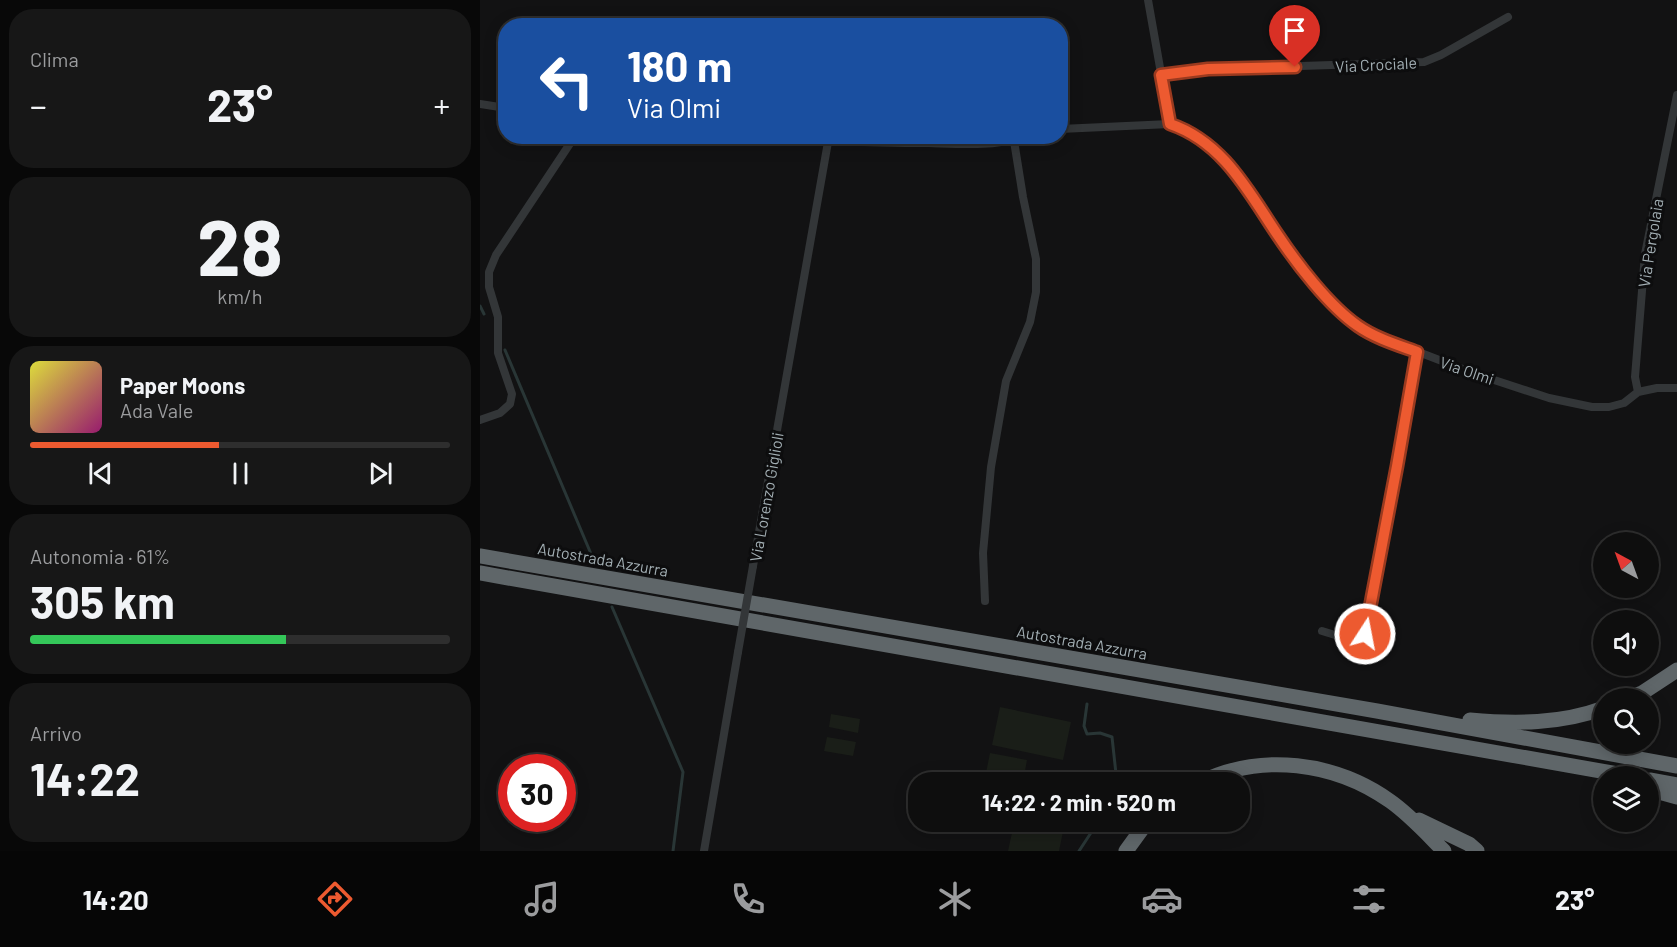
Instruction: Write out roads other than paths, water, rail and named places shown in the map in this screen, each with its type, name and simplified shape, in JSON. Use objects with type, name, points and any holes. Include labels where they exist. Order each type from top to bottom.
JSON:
[{"type":"highway","name":"Autostrada Azzurra","points":[[480,556],[1377,711],[1677,766]]},
{"type":"highway","points":[[480,573],[1593,769]]},
{"type":"highway","points":[[1649,688],[1677,669]]},
{"type":"highway","points":[[1377,711],[1497,722],[1541,722],[1593,712]]},
{"type":"highway","points":[[1551,761],[1593,774]]},
{"type":"highway","points":[[1230,772],[1275,764],[1329,771],[1363,784],[1404,813],[1444,851]]},
{"type":"highway","points":[[1659,782],[1677,785]]},
{"type":"highway","points":[[1659,792],[1677,797]]},
{"type":"highway","points":[[1404,813],[1469,844],[1477,851]]},
{"type":"highway","points":[[1125,851],[1139,832]]},
{"type":"street","points":[[1148,0],[1170,124]]},
{"type":"street","name":"Via Crociale","points":[[1161,75],[1208,69],[1424,62],[1441,55],[1508,17]]},
{"type":"street","name":"Via Pergolaia","points":[[1638,392],[1635,377],[1645,254],[1677,95]]},
{"type":"street","points":[[480,104],[498,107]]},
{"type":"street","name":"Via Olmi","points":[[1068,129],[1170,124],[1182,128],[1208,145],[1235,171],[1302,269],[1342,311],[1358,326],[1417,352],[1549,398],[1592,407],[1609,407],[1624,403],[1638,392],[1657,388],[1677,388]]},
{"type":"street","points":[[480,420],[500,413],[510,404],[512,394],[498,353],[498,316],[489,287],[489,272],[496,255],[571,144]]},
{"type":"street","name":"Via Lorenzo Giglioli","points":[[704,851],[828,144]]},
{"type":"street","points":[[985,601],[983,553],[990,467],[1006,381],[1030,322],[1036,292],[1036,259],[1014,144]]},
{"type":"street","points":[[1322,631],[1358,642],[1365,634],[1417,352]]},
{"type":"waterway","points":[[480,306],[484,314]]},
{"type":"waterway","points":[[505,350],[594,561]]},
{"type":"waterway","points":[[612,607],[683,772],[673,851]]},
{"type":"waterway","points":[[1087,704],[1084,726],[1087,734],[1100,733],[1112,737],[1116,772]]},
{"type":"waterway","points":[[1079,851],[1091,832]]}]
